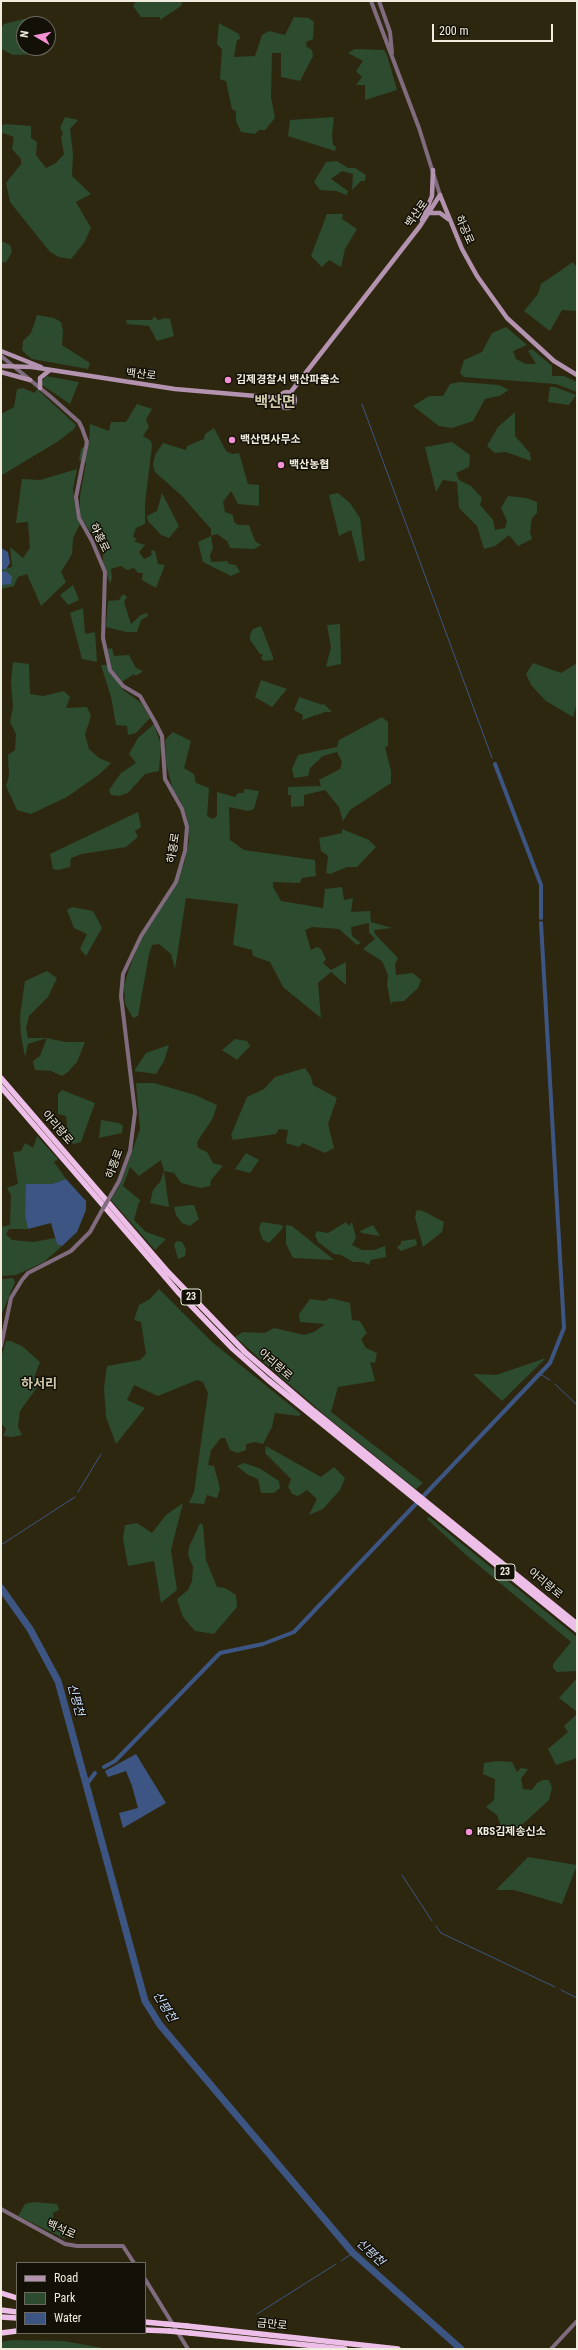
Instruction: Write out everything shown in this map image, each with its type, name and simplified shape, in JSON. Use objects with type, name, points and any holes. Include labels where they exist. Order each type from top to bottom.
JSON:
[{"type":"highway","name":"아리랑로","points":[[1,1078],[168,1272],[220,1328],[264,1370],[407,1490]]},
{"type":"highway","name":"아리랑로","points":[[1,1087],[206,1321],[268,1380],[577,1624]]},
{"type":"highway","name":"아리랑로","points":[[435,1512],[577,1630]]},
{"type":"highway","points":[[1,2293],[16,2298]]},
{"type":"highway","points":[[1,2310],[16,2312]]},
{"type":"highway","points":[[1,2317],[16,2318]]},
{"type":"highway","name":"금만로","points":[[146,2322],[398,2349]]},
{"type":"highway","name":"금만로","points":[[146,2330],[190,2333],[345,2349]]},
{"type":"highway","points":[[1,2333],[16,2331]]},
{"type":"main road","points":[[420,226],[432,196],[434,170]]},
{"type":"main road","name":"백산로","points":[[290,393],[430,213],[440,195]]},
{"type":"main road","name":"하공로","points":[[440,195],[449,220],[477,276],[507,318],[554,362],[577,375]]},
{"type":"main road","points":[[430,213],[440,213],[449,220]]},
{"type":"main road","points":[[1,351],[50,370]]},
{"type":"main road","name":"백산로","points":[[1,366],[50,370],[168,388],[279,398]]},
{"type":"main road","points":[[40,388],[40,378],[50,370]]},
{"type":"main road","points":[[1,372],[30,380]]},
{"type":"main road","points":[[283,393],[290,393],[294,399],[290,406],[281,405],[279,398],[283,393]]},
{"type":"street","name":"하공로","points":[[371,1],[393,56],[434,170],[440,195]]},
{"type":"street","name":"하공로","points":[[379,1],[390,32],[393,56]]},
{"type":"street","name":"하흥로","points":[[1,356],[79,422],[87,442],[76,497],[79,518],[92,541],[105,572],[103,638],[110,670],[123,686],[140,696],[162,736],[165,779],[182,810],[187,828],[185,851],[176,882],[141,936],[123,974],[121,996],[135,1112],[130,1151],[119,1181],[90,1232],[71,1251],[28,1273],[22,1280],[11,1298],[1,1346]]},
{"type":"street","name":"백석로","points":[[1,2209],[65,2244],[77,2246],[123,2246],[133,2262]]},
{"type":"street","points":[[146,2281],[188,2349]]},
{"type":"street","points":[[551,2349],[577,2321]]},
{"type":"green space","points":[[136,1],[183,1],[181,6],[160,20],[160,17],[141,17],[133,6]]},
{"type":"green space","points":[[294,17],[309,18],[314,22],[313,39],[306,42],[307,47],[312,50],[313,56],[300,81],[281,77],[281,53],[272,53],[271,97],[275,118],[265,130],[259,130],[255,134],[241,132],[236,121],[236,111],[232,109],[226,81],[220,79],[222,49],[217,44],[219,23],[239,34],[240,39],[237,40],[234,57],[255,56],[262,35],[269,31],[285,35]]},
{"type":"green space","points":[[16,21],[16,55],[13,55],[1,49],[1,28],[4,24]]},
{"type":"green space","points":[[355,49],[384,50],[387,55],[397,90],[365,100],[365,85],[356,85],[362,77],[356,71],[363,61],[348,53]]},
{"type":"green space","points":[[65,117],[78,120],[70,129],[73,154],[72,176],[91,194],[76,202],[91,228],[84,243],[71,259],[59,257],[50,252],[10,202],[6,183],[21,164],[21,159],[12,149],[14,137],[3,133],[1,135],[1,126],[5,124],[31,126],[31,138],[37,142],[36,155],[46,168],[56,163],[64,154],[61,138],[63,133],[60,128]]},
{"type":"green space","points":[[334,117],[332,135],[333,145],[336,147],[335,151],[288,136],[290,120]]},
{"type":"green space","points":[[337,161],[348,168],[355,168],[366,175],[365,181],[361,181],[352,190],[353,174],[342,171],[331,179],[348,191],[347,195],[336,191],[320,190],[314,182],[326,162]]},
{"type":"green space","points":[[327,214],[343,214],[342,219],[357,229],[345,249],[341,267],[329,260],[322,267],[311,256]]},
{"type":"green space","points":[[1,241],[10,245],[12,252],[6,262],[1,263]]},
{"type":"green space","points":[[573,262],[577,268],[577,311],[562,310],[550,331],[524,311],[538,294],[541,284]]},
{"type":"green space","points":[[37,315],[54,318],[61,322],[63,331],[62,345],[90,363],[88,369],[32,359],[22,350],[23,341],[31,333]]},
{"type":"green space","points":[[154,316],[158,320],[165,318],[170,319],[174,336],[157,341],[149,326],[127,324],[126,320],[152,320]]},
{"type":"green space","points":[[506,327],[527,345],[513,351],[516,359],[526,364],[536,364],[528,351],[532,349],[552,366],[552,376],[564,376],[577,382],[577,392],[556,384],[464,377],[460,373],[464,360],[482,352],[492,333]]},
{"type":"green space","points":[[46,376],[79,382],[70,404],[42,385],[42,381]]},
{"type":"green space","points":[[460,382],[499,385],[509,390],[499,396],[485,399],[473,421],[452,428],[439,426],[413,406],[429,396],[443,396],[450,384]]},
{"type":"green space","points":[[550,387],[555,387],[576,395],[569,405],[548,402]]},
{"type":"green space","points":[[23,388],[35,393],[37,389],[76,425],[74,429],[57,442],[2,475],[1,414],[14,407],[17,389]]},
{"type":"green space","points":[[137,404],[152,409],[146,419],[149,427],[143,436],[151,441],[152,446],[145,503],[145,524],[136,528],[133,537],[136,538],[135,542],[145,545],[139,552],[144,559],[152,555],[151,550],[155,551],[158,564],[165,565],[156,588],[142,580],[143,573],[138,573],[134,568],[127,570],[121,566],[111,569],[112,578],[110,584],[103,562],[103,550],[82,520],[80,513],[80,496],[86,463],[79,460],[81,449],[89,444],[90,424],[109,431],[111,422],[126,422]]},
{"type":"green space","points":[[515,412],[515,436],[530,453],[531,461],[506,452],[495,453],[487,446],[498,427]]},
{"type":"green space","points":[[214,428],[226,451],[232,454],[239,453],[248,484],[259,485],[259,506],[238,504],[231,491],[223,502],[225,512],[233,515],[234,522],[238,525],[249,525],[255,541],[261,545],[254,549],[230,548],[227,541],[217,534],[211,536],[211,529],[182,496],[155,472],[153,465],[155,455],[163,443],[186,450],[187,446],[204,439],[205,434]]},
{"type":"green space","points":[[452,442],[470,455],[469,467],[456,473],[459,480],[471,486],[482,498],[480,505],[493,520],[495,530],[505,528],[507,521],[501,508],[508,496],[526,498],[537,502],[537,513],[532,518],[530,532],[532,539],[518,546],[509,535],[495,546],[484,549],[477,526],[459,508],[457,482],[443,480],[436,492],[425,447]]},
{"type":"green space","points":[[77,469],[73,489],[77,517],[80,524],[73,538],[72,554],[61,572],[66,582],[41,606],[27,574],[18,577],[14,586],[1,589],[1,570],[12,567],[10,547],[23,558],[30,548],[28,522],[16,523],[22,479],[40,480]]},
{"type":"green space","points":[[162,493],[179,526],[169,538],[161,535],[148,521],[147,516],[157,511]]},
{"type":"green space","points":[[338,493],[350,503],[360,518],[365,560],[359,562],[351,530],[339,536],[329,495]]},
{"type":"green space","points":[[211,536],[213,548],[210,555],[211,562],[227,561],[229,564],[236,565],[240,572],[231,576],[203,562],[198,542]]},
{"type":"green space","points":[[73,585],[79,600],[68,605],[60,595]]},
{"type":"green space","points":[[123,594],[127,597],[124,602],[131,624],[141,615],[147,613],[148,616],[141,620],[137,632],[126,632],[106,627],[108,601],[119,600]]},
{"type":"green space","points":[[83,608],[85,634],[95,632],[97,662],[82,659],[70,613]]},
{"type":"green space","points":[[340,624],[341,664],[326,667],[331,647],[327,625]]},
{"type":"green space","points":[[261,626],[273,660],[264,661],[261,658],[263,654],[260,654],[250,640],[250,635],[253,629]]},
{"type":"green space","points":[[112,648],[114,656],[129,655],[136,668],[143,671],[136,676],[134,674],[122,682],[111,668],[107,649]]},
{"type":"green space","points":[[13,662],[29,664],[30,694],[43,696],[64,691],[70,697],[66,708],[87,707],[91,716],[85,735],[89,749],[99,758],[111,763],[101,773],[67,797],[31,814],[17,810],[6,786],[9,776],[8,755],[15,750],[16,734],[10,722],[13,707],[11,682]]},
{"type":"green space","points":[[533,663],[561,673],[577,663],[577,703],[573,717],[546,701],[531,685],[526,674]]},
{"type":"green space","points":[[101,665],[108,665],[122,689],[141,703],[150,718],[136,733],[128,735],[127,726],[116,725],[111,697]]},
{"type":"green space","points":[[261,680],[287,689],[272,707],[255,697]]},
{"type":"green space","points":[[299,697],[323,705],[323,703],[332,712],[325,712],[302,720],[303,715],[294,710]]},
{"type":"green space","points":[[382,717],[388,722],[388,746],[385,747],[391,771],[391,783],[350,810],[343,821],[339,807],[325,790],[304,795],[304,806],[291,807],[291,795],[288,795],[288,787],[321,786],[319,780],[340,769],[342,762],[337,752],[323,756],[310,768],[308,776],[294,778],[292,769],[298,755],[337,747],[339,740]]},
{"type":"green space","points":[[154,724],[161,745],[159,771],[145,774],[128,793],[119,796],[111,795],[109,790],[121,773],[136,763],[129,754],[138,738]]},
{"type":"green space","points":[[173,732],[191,741],[184,768],[194,774],[196,783],[209,788],[207,816],[213,819],[217,816],[217,792],[235,797],[238,793],[243,793],[245,789],[259,791],[254,809],[248,811],[229,807],[230,840],[244,850],[315,860],[316,876],[302,878],[300,883],[273,882],[273,887],[281,901],[323,908],[325,889],[342,887],[344,900],[353,898],[351,912],[370,911],[371,922],[392,928],[374,930],[375,934],[398,958],[395,964],[396,975],[413,973],[421,980],[418,988],[404,1001],[392,1002],[391,1005],[387,985],[388,975],[382,961],[363,949],[375,939],[369,932],[369,923],[351,927],[352,936],[361,943],[357,945],[339,929],[312,927],[305,930],[311,950],[317,947],[321,949],[326,959],[323,963],[331,970],[346,962],[346,985],[331,972],[318,983],[321,1018],[283,987],[270,962],[253,956],[252,950],[233,945],[238,904],[186,898],[175,969],[171,954],[159,944],[152,945],[149,954],[138,1016],[133,1018],[125,1004],[124,986],[129,969],[140,941],[184,864],[189,841],[186,814],[180,800],[173,790],[166,764],[165,740]]},
{"type":"green space","points":[[138,812],[141,827],[135,831],[138,837],[126,847],[82,854],[71,858],[70,867],[58,870],[53,869],[50,854]]},
{"type":"green space","points":[[342,829],[369,840],[376,847],[357,867],[347,867],[330,874],[326,873],[328,856],[321,851],[319,838],[342,833]]},
{"type":"green space","points":[[72,907],[93,911],[102,928],[86,956],[80,949],[87,934],[74,928],[67,910]]},
{"type":"green space","points":[[47,971],[57,978],[48,997],[29,1016],[26,1028],[28,1038],[47,1038],[28,1044],[25,1057],[21,1036],[20,1016],[25,981]]},
{"type":"green space","points":[[47,1038],[65,1042],[85,1042],[77,1062],[62,1076],[51,1071],[35,1070],[33,1061],[40,1056]]},
{"type":"green space","points":[[235,1039],[247,1041],[250,1046],[237,1060],[222,1050]]},
{"type":"green space","points":[[169,1045],[164,1061],[156,1074],[134,1071],[146,1053]]},
{"type":"green space","points":[[305,1068],[311,1077],[313,1085],[337,1098],[328,1124],[334,1148],[325,1153],[303,1143],[299,1147],[286,1143],[288,1130],[279,1129],[276,1134],[233,1140],[231,1135],[247,1097],[264,1089],[275,1077]]},
{"type":"green space","points":[[136,1083],[154,1083],[195,1095],[217,1105],[213,1118],[197,1142],[198,1148],[207,1152],[213,1163],[223,1166],[211,1180],[210,1186],[201,1188],[181,1183],[174,1173],[164,1171],[161,1160],[139,1176],[130,1167],[123,1186],[141,1201],[139,1202],[134,1220],[146,1232],[166,1239],[155,1250],[111,1200],[121,1182],[140,1129]]},
{"type":"green space","points":[[62,1090],[95,1103],[81,1142],[73,1144],[68,1134],[66,1116],[58,1114],[58,1094]]},
{"type":"green space","points":[[101,1120],[119,1123],[123,1126],[122,1133],[99,1138]]},
{"type":"green space","points":[[37,1136],[58,1159],[54,1162],[66,1179],[52,1184],[27,1184],[25,1216],[28,1229],[9,1229],[6,1234],[12,1240],[33,1242],[55,1238],[57,1244],[62,1246],[44,1262],[16,1275],[1,1276],[1,1227],[10,1225],[11,1195],[7,1188],[18,1184],[13,1152],[21,1151],[25,1143],[33,1148]]},
{"type":"green space","points":[[246,1153],[259,1160],[250,1173],[235,1169]]},
{"type":"green space","points":[[164,1171],[169,1207],[150,1203],[153,1190],[160,1182]]},
{"type":"green space","points":[[194,1205],[199,1219],[190,1226],[182,1223],[176,1215],[174,1207]]},
{"type":"green space","points":[[417,1210],[423,1211],[444,1222],[442,1232],[423,1247],[415,1217]]},
{"type":"green space","points":[[261,1222],[282,1225],[283,1228],[269,1243],[263,1240],[259,1230]]},
{"type":"green space","points":[[346,1222],[349,1226],[352,1222],[356,1238],[352,1245],[362,1250],[374,1250],[385,1246],[386,1257],[371,1260],[369,1265],[363,1262],[353,1262],[341,1255],[334,1254],[318,1242],[315,1235],[317,1231],[328,1233]]},
{"type":"green space","points":[[286,1225],[292,1226],[334,1260],[293,1258],[286,1244]]},
{"type":"green space","points":[[373,1225],[380,1236],[362,1233],[360,1231]]},
{"type":"green space","points":[[416,1239],[417,1245],[401,1251],[397,1247],[401,1244],[401,1241]]},
{"type":"green space","points":[[177,1241],[182,1242],[186,1249],[185,1256],[178,1259],[174,1244]]},
{"type":"green space","points":[[13,1278],[15,1282],[1,1316],[1,1279]]},
{"type":"green space","points":[[159,1289],[212,1342],[301,1414],[299,1416],[275,1413],[272,1427],[263,1444],[255,1442],[246,1444],[246,1450],[237,1453],[230,1450],[225,1438],[221,1438],[211,1450],[208,1465],[214,1466],[220,1489],[217,1498],[207,1495],[204,1504],[189,1503],[194,1492],[208,1393],[203,1382],[197,1380],[158,1396],[134,1385],[127,1400],[145,1408],[116,1444],[106,1417],[104,1388],[107,1366],[140,1360],[146,1354],[141,1322],[134,1320],[139,1305],[150,1299]]},
{"type":"green space","points":[[330,1298],[350,1303],[352,1320],[360,1321],[367,1333],[361,1339],[366,1348],[377,1353],[375,1363],[370,1362],[375,1381],[338,1387],[331,1412],[423,1483],[416,1489],[327,1417],[235,1337],[243,1332],[265,1333],[274,1328],[304,1335],[314,1332],[325,1324],[300,1322],[299,1314],[310,1299],[325,1301]]},
{"type":"green space","points":[[6,1341],[11,1341],[22,1346],[40,1362],[34,1378],[41,1382],[20,1411],[18,1427],[22,1435],[12,1437],[3,1436],[6,1429],[1,1423],[1,1358]]},
{"type":"green space","points":[[546,1358],[502,1401],[473,1374],[496,1375]]},
{"type":"green space","points":[[266,1446],[321,1477],[334,1467],[345,1478],[340,1490],[323,1509],[309,1515],[317,1499],[307,1490],[298,1496],[292,1494],[288,1487],[291,1479],[265,1453]]},
{"type":"green space","points":[[244,1463],[259,1468],[279,1481],[280,1488],[274,1493],[261,1493],[258,1479],[248,1475],[237,1466]]},
{"type":"green space","points":[[183,1503],[171,1550],[177,1590],[161,1603],[154,1561],[128,1566],[123,1539],[125,1525],[137,1523],[152,1533],[166,1515]]},
{"type":"green space","points":[[429,1517],[577,1637],[577,1671],[557,1672],[553,1668],[553,1664],[571,1642],[466,1555],[427,1519]]},
{"type":"green space","points":[[200,1523],[203,1525],[206,1560],[217,1587],[225,1588],[236,1595],[237,1607],[214,1634],[195,1631],[183,1617],[177,1599],[188,1590],[192,1581],[193,1567],[188,1555],[189,1547]]},
{"type":"green space","points":[[577,1678],[577,1712],[559,1698]]},
{"type":"green space","points":[[577,1714],[577,1758],[556,1765],[548,1749],[568,1732],[564,1726]]},
{"type":"green space","points":[[497,1761],[512,1762],[517,1772],[521,1768],[528,1769],[521,1779],[523,1789],[532,1790],[537,1783],[543,1780],[549,1780],[552,1788],[549,1800],[513,1833],[498,1831],[500,1823],[497,1815],[486,1807],[494,1800],[495,1779],[483,1774],[484,1763]]},
{"type":"green space","points":[[528,1857],[577,1865],[562,1904],[514,1890],[496,1890]]},
{"type":"green space","points":[[33,2202],[57,2204],[59,2210],[53,2213],[54,2225],[60,2224],[65,2239],[18,2216],[25,2204]]},
{"type":"green space","points":[[12,2340],[64,2341],[108,2349],[1,2349],[1,2342]]},
{"type":"water","points":[[1,548],[8,552],[10,563],[6,569],[1,570]]},
{"type":"water","points":[[6,571],[12,577],[11,584],[1,585],[1,572]]},
{"type":"water","points":[[66,1179],[86,1201],[86,1210],[77,1232],[62,1246],[57,1244],[51,1223],[28,1229],[25,1216],[26,1184],[52,1184]]},
{"type":"water","points":[[136,1754],[166,1803],[123,1828],[119,1813],[138,1808],[132,1786],[126,1771],[108,1777],[105,1771]]},
{"type":"waterway","points":[[362,404],[492,758]]},
{"type":"waterway","points":[[495,764],[541,885],[541,918]]},
{"type":"waterway","points":[[104,1767],[115,1761],[220,1653],[263,1644],[294,1632],[550,1363],[564,1328],[541,923]]},
{"type":"waterway","points":[[540,1374],[550,1380]]},
{"type":"waterway","points":[[555,1384],[577,1405]]},
{"type":"waterway","points":[[78,1492],[101,1454]]},
{"type":"waterway","points":[[1,1545],[75,1497]]},
{"type":"waterway","name":"신평천","points":[[1,1588],[30,1629],[58,1681],[145,2001],[160,2025],[353,2253],[461,2349]]},
{"type":"waterway","points":[[86,1785],[95,1773]]},
{"type":"waterway","points":[[402,1875],[432,1921]]},
{"type":"waterway","points":[[436,1926],[441,1933],[555,1987]]},
{"type":"waterway","points":[[561,1990],[577,1998]]},
{"type":"waterway","points":[[341,2261],[353,2253]]},
{"type":"waterway","points":[[257,2314],[336,2264]]},
{"type":"place","name":"김제경찰서 백산파출소","points":[[228,380]]},
{"type":"place","name":"백산면사무소","points":[[232,440]]},
{"type":"place","name":"백산농협","points":[[281,465]]},
{"type":"place","name":"KBS김제송신소","points":[[469,1832]]},
{"type":"district","name":"백산면","points":[[275,403]]},
{"type":"district","name":"하서리","points":[[39,1385]]}]
